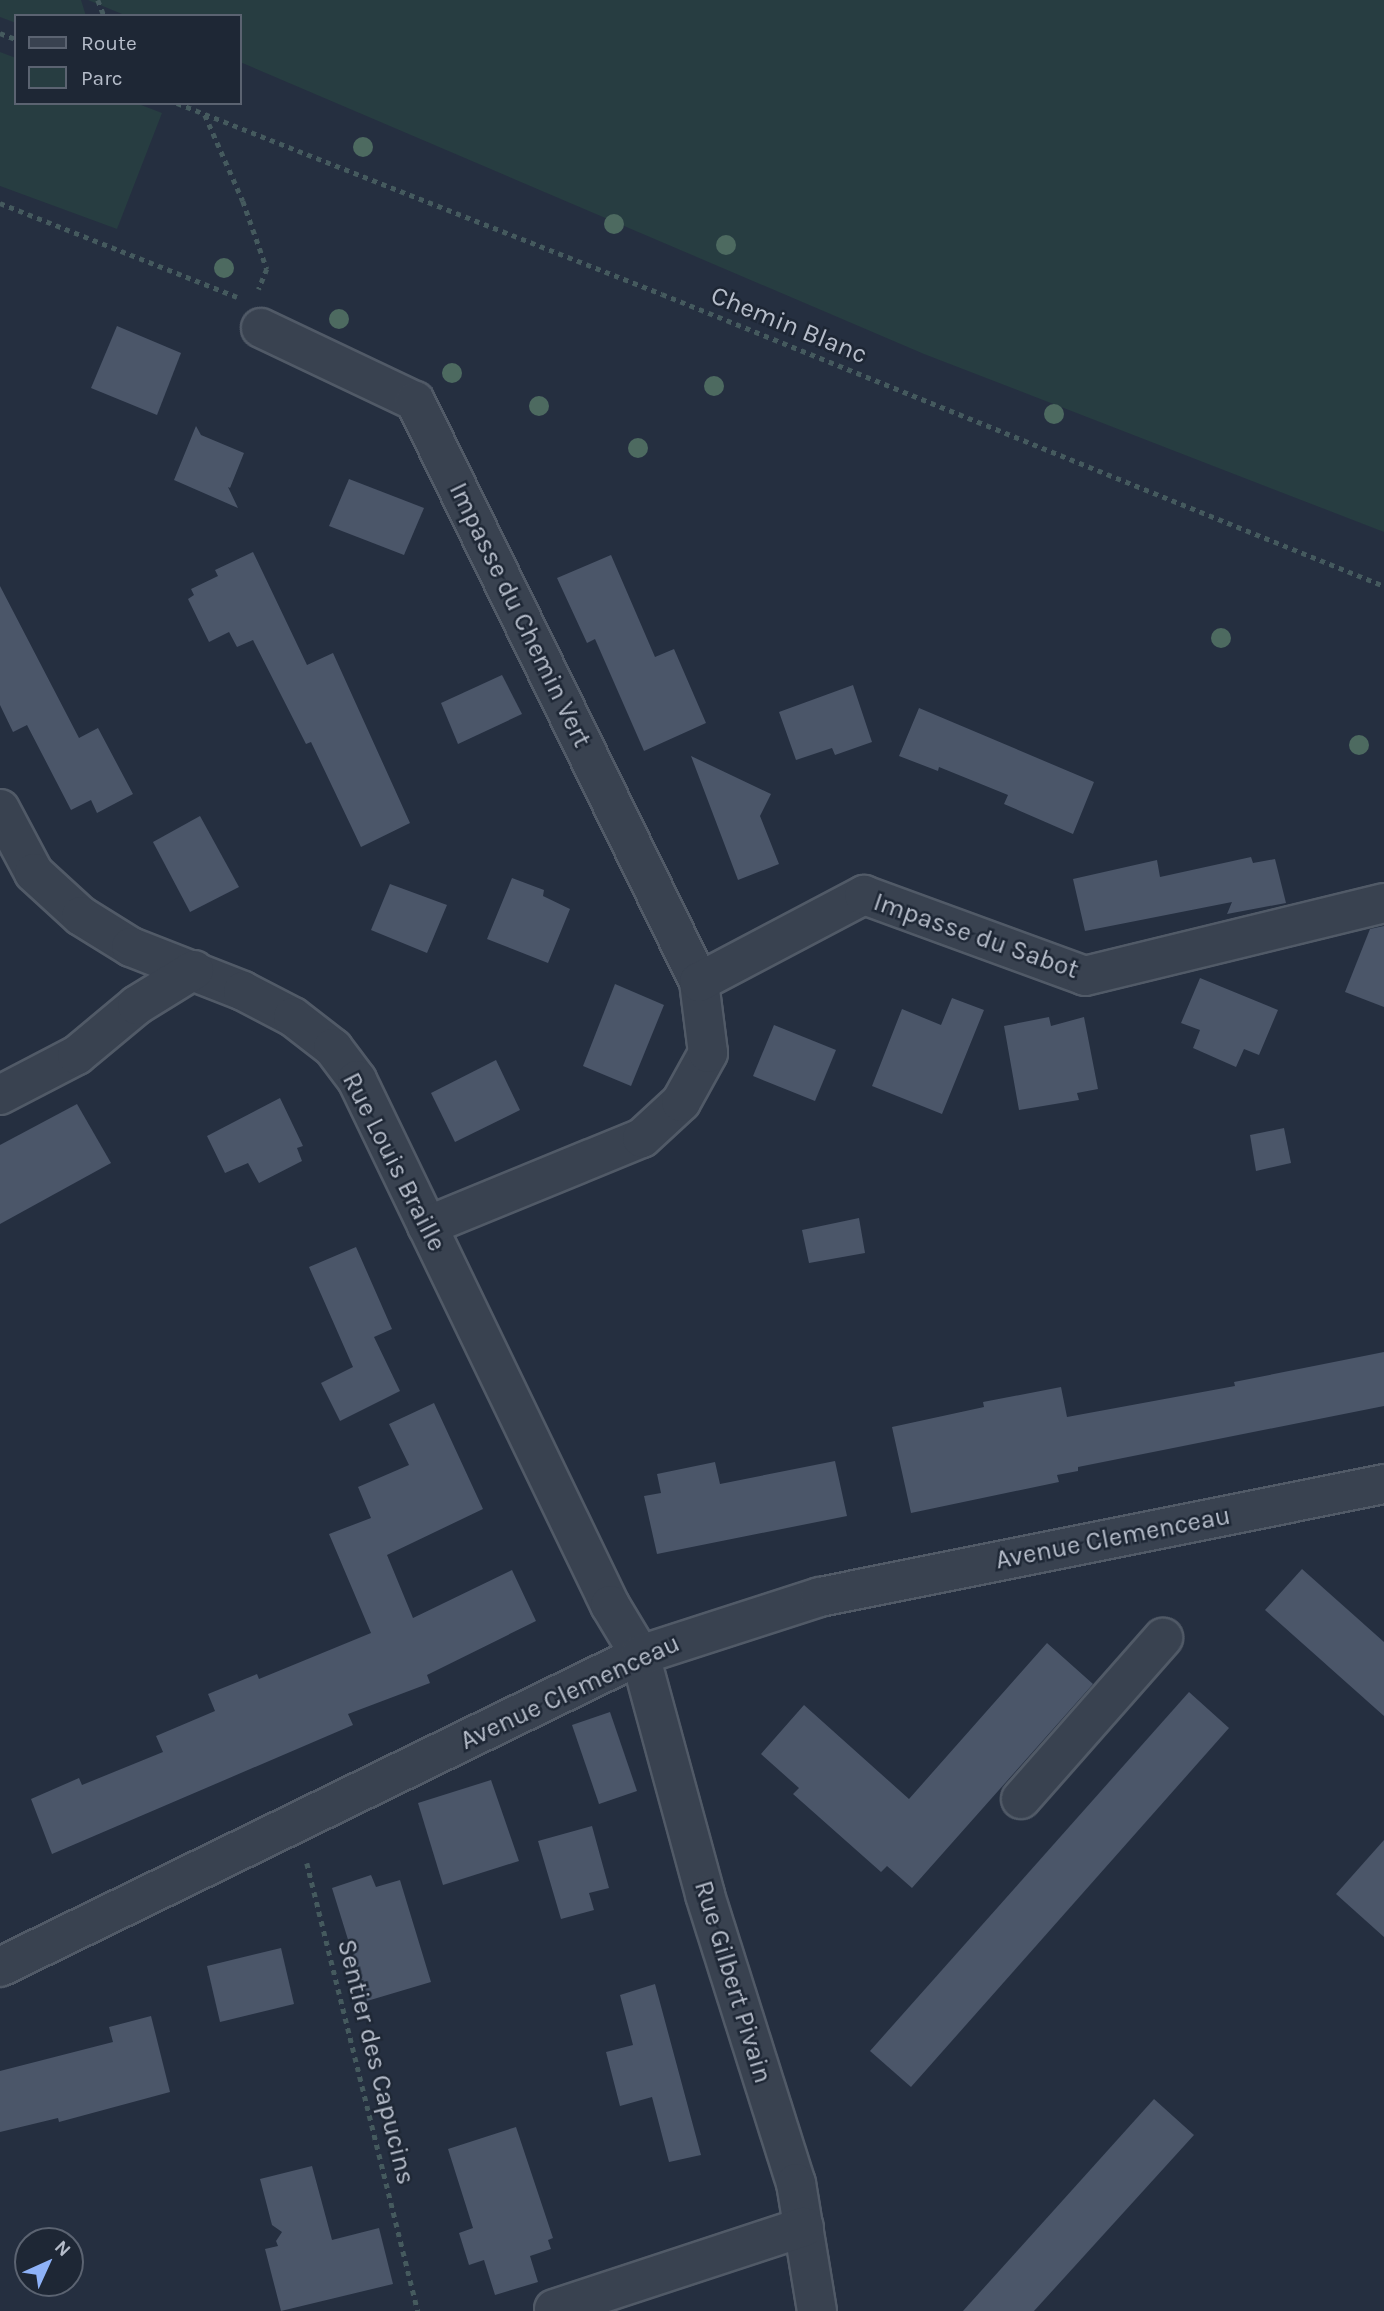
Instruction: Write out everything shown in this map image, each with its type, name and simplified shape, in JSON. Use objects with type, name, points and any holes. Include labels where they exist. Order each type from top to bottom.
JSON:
[{"type":"street","name":"Impasse du Chemin Vert","points":[[256,319],[415,401],[699,982]]},
{"type":"street","name":"Rue Louis Braille","points":[[0,810],[34,873],[80,916],[131,947],[194,970],[293,1017],[333,1048],[357,1080],[610,1605],[640,1655]]},
{"type":"street","name":"Impasse du Sabot","points":[[699,982],[864,895],[1085,976],[1384,903]]},
{"type":"street","points":[[0,1095],[78,1055],[137,1005],[194,970]]},
{"type":"street","points":[[428,1226],[642,1138],[652,1129],[681,1102],[708,1053],[699,982]]},
{"type":"street","name":"Avenue Clemenceau","points":[[0,1967],[640,1655],[764,1612],[820,1597],[1384,1485]]},
{"type":"street","points":[[1021,1799],[1163,1638]]},
{"type":"street","name":"Rue Gilbert Pivain","points":[[640,1655],[705,1895],[796,2183],[817,2311]]},
{"type":"street","points":[[554,2309],[804,2227]]},
{"type":"path","name":"Chemin Blanc","points":[[182,105],[675,299],[1384,586]]},
{"type":"path","points":[[205,114],[243,201],[267,269],[256,319]]},
{"type":"path","points":[[0,203],[245,300],[256,319]]},
{"type":"path","name":"Sentier des Capucins","points":[[297,1822],[418,2311]]},
{"type":"green space","points":[[0,0],[81,0],[85,14],[14,14],[14,22],[0,17]]},
{"type":"green space","points":[[88,0],[1384,0],[1384,532],[924,354],[242,63],[242,14],[122,14]]},
{"type":"green space","points":[[0,52],[14,57],[14,105],[141,105],[162,113],[117,229],[0,186]]},
{"type":"building","points":[[117,326],[181,353],[157,415],[91,388]]},
{"type":"building","points":[[196,426],[201,435],[244,453],[230,488],[228,487],[238,508],[174,480]]},
{"type":"building","points":[[349,479],[424,508],[404,555],[329,526]]},
{"type":"building","points":[[253,552],[307,665],[333,653],[410,823],[361,847],[311,742],[306,744],[253,640],[237,647],[229,632],[209,642],[188,599],[194,595],[191,589],[218,576],[215,570]]},
{"type":"building","points":[[611,555],[655,657],[674,649],[706,723],[644,751],[595,639],[587,643],[557,578]]},
{"type":"building","points":[[0,586],[79,738],[98,728],[133,794],[97,813],[91,800],[71,810],[27,725],[13,732],[0,705]]},
{"type":"building","points":[[502,675],[522,714],[458,744],[441,703]]},
{"type":"building","points":[[853,685],[872,742],[835,755],[832,748],[796,760],[779,712]]},
{"type":"building","points":[[919,708],[1094,782],[1073,834],[1004,804],[1008,795],[939,767],[938,771],[899,756]]},
{"type":"building","points":[[691,756],[771,794],[760,816],[779,864],[738,880]]},
{"type":"building","points":[[200,816],[239,887],[190,912],[153,842]]},
{"type":"building","points":[[1251,857],[1253,863],[1275,859],[1286,903],[1227,914],[1232,902],[1085,931],[1073,879],[1157,860],[1160,877]]},
{"type":"building","points":[[512,878],[544,890],[543,896],[570,909],[548,963],[487,939]]},
{"type":"building","points":[[390,884],[447,905],[427,953],[371,930]]},
{"type":"building","points":[[1384,926],[1384,1007],[1345,992],[1370,929]]},
{"type":"building","points":[[1200,978],[1278,1010],[1259,1055],[1244,1049],[1236,1067],[1193,1048],[1200,1030],[1181,1023]]},
{"type":"building","points":[[615,984],[664,1005],[631,1086],[583,1066]]},
{"type":"building","points":[[952,998],[984,1010],[942,1114],[872,1086],[902,1009],[941,1025]]},
{"type":"building","points":[[1049,1017],[1051,1026],[1084,1017],[1098,1089],[1077,1093],[1079,1100],[1019,1110],[1004,1026]]},
{"type":"building","points":[[774,1025],[836,1050],[815,1101],[753,1076]]},
{"type":"building","points":[[496,1060],[520,1110],[455,1142],[431,1093]]},
{"type":"building","points":[[280,1098],[303,1146],[297,1148],[302,1161],[259,1183],[248,1163],[225,1173],[207,1136]]},
{"type":"building","points":[[77,1104],[111,1163],[0,1224],[0,1145]]},
{"type":"building","points":[[1284,1128],[1291,1163],[1256,1171],[1250,1135]]},
{"type":"building","points":[[859,1218],[865,1253],[809,1263],[802,1230]]},
{"type":"building","points":[[356,1247],[392,1329],[374,1337],[400,1391],[340,1421],[321,1383],[353,1367],[309,1267]]},
{"type":"building","points":[[1384,1352],[1384,1406],[1078,1467],[1078,1471],[1057,1475],[1059,1482],[911,1513],[892,1427],[984,1407],[983,1402],[1061,1387],[1067,1417],[1235,1386],[1234,1382]]},
{"type":"building","points":[[434,1403],[483,1509],[387,1555],[413,1618],[512,1570],[536,1621],[427,1675],[430,1683],[348,1714],[353,1725],[52,1854],[31,1799],[79,1778],[82,1785],[163,1752],[156,1736],[215,1711],[208,1694],[257,1674],[259,1679],[371,1633],[329,1534],[371,1518],[358,1487],[409,1465],[389,1424]]},
{"type":"building","points":[[835,1461],[847,1516],[657,1554],[644,1496],[661,1493],[657,1474],[715,1462],[720,1484]]},
{"type":"building","points":[[1302,1569],[1384,1642],[1384,1716],[1265,1610]]},
{"type":"building","points":[[1047,1643],[1093,1684],[912,1888],[887,1866],[881,1872],[793,1794],[799,1788],[761,1754],[804,1705],[909,1799]]},
{"type":"building","points":[[1189,1692],[1229,1728],[911,2087],[870,2051]]},
{"type":"building","points":[[610,1712],[637,1791],[599,1804],[572,1725]]},
{"type":"building","points":[[491,1780],[519,1861],[443,1885],[418,1803]]},
{"type":"building","points":[[592,1826],[609,1888],[589,1893],[594,1910],[561,1919],[538,1841]]},
{"type":"building","points":[[1384,1840],[1384,1937],[1336,1894]]},
{"type":"building","points":[[371,1875],[376,1887],[400,1880],[431,1982],[367,2001],[332,1888]]},
{"type":"building","points":[[281,1948],[294,2004],[220,2022],[207,1966]]},
{"type":"building","points":[[655,1984],[701,2155],[669,2162],[652,2097],[620,2106],[606,2052],[633,2045],[620,1995]]},
{"type":"building","points":[[151,2016],[170,2092],[59,2122],[58,2118],[0,2132],[0,2071],[113,2042],[109,2027]]},
{"type":"building","points":[[1154,2099],[1194,2135],[1034,2311],[963,2311]]},
{"type":"building","points":[[516,2127],[553,2238],[548,2240],[551,2249],[530,2256],[538,2282],[495,2295],[484,2260],[469,2265],[459,2233],[473,2228],[448,2149]]},
{"type":"building","points":[[312,2166],[332,2240],[379,2228],[393,2284],[281,2311],[265,2249],[278,2246],[276,2241],[282,2232],[272,2225],[260,2179]]}]
